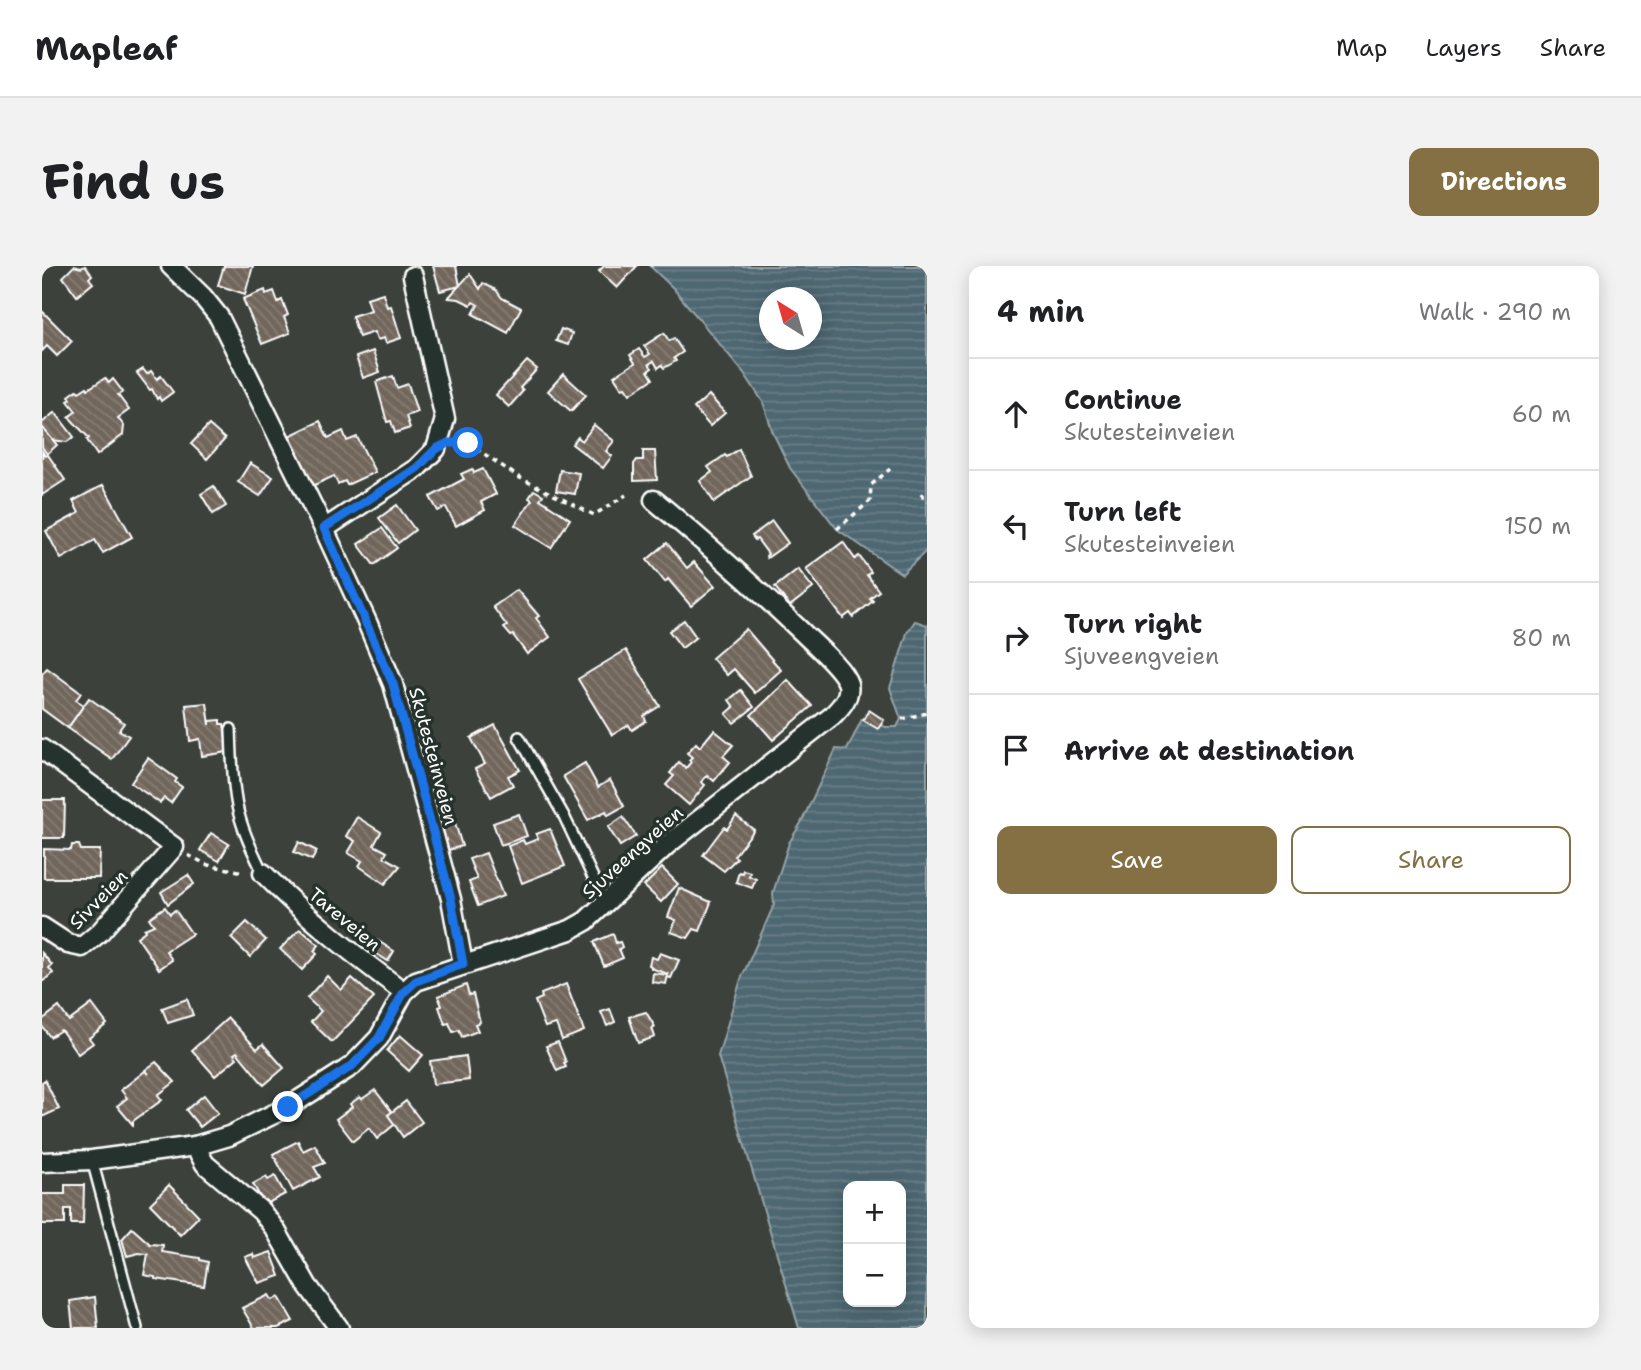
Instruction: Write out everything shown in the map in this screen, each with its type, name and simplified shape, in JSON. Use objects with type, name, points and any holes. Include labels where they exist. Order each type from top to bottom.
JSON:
[{"type":"street","name":"Skutesteinveien","points":[[171,266],[219,317],[324,528],[393,684],[451,899],[463,964]]},
{"type":"street","points":[[324,528],[417,468],[436,449],[445,419],[413,276]]},
{"type":"street","name":"Sjuveengveien","points":[[404,992],[416,981],[570,930],[586,921],[667,845],[844,704],[848,683],[822,651],[741,574],[654,500]]},
{"type":"street","points":[[42,749],[174,847]]},
{"type":"street","name":"Sivveien","points":[[42,927],[68,944],[82,947],[100,932],[174,847]]},
{"type":"street","name":"Tareveien","points":[[263,873],[297,908],[404,992]]},
{"type":"street","points":[[42,1162],[92,1160],[195,1146],[229,1136],[288,1107],[352,1066],[379,1038],[404,992]]},
{"type":"street","points":[[195,1146],[205,1164],[261,1211],[275,1229],[307,1285],[339,1328]]},
{"type":"lane","points":[[231,729],[232,775],[237,807],[263,873]]},
{"type":"lane","points":[[519,737],[559,805],[606,904]]},
{"type":"lane","points":[[92,1160],[137,1328]]},
{"type":"path","points":[[436,449],[448,443],[468,443],[503,468],[594,515],[626,495]]},
{"type":"path","points":[[837,529],[870,502],[871,485],[890,469]]},
{"type":"path","points":[[920,493],[927,502]]},
{"type":"path","points":[[901,719],[927,713]]},
{"type":"path","points":[[174,847],[208,865],[234,872],[263,873]]},
{"type":"water","points":[[650,266],[927,266],[927,550],[902,574],[837,529],[790,468],[773,433],[763,402],[744,373],[673,288]]},
{"type":"water","points":[[915,621],[927,625],[927,1328],[799,1328],[718,1056],[741,979],[774,905],[773,893],[789,843],[836,749],[847,750],[862,719],[886,727],[897,727],[901,719],[890,688],[907,633]]},
{"type":"building","points":[[74,266],[85,266],[92,275],[89,278],[93,283],[77,296],[63,277]]},
{"type":"building","points":[[224,266],[253,266],[245,294],[218,285]]},
{"type":"building","points":[[433,266],[456,266],[460,286],[440,291]]},
{"type":"building","points":[[604,266],[637,266],[617,288],[599,271]]},
{"type":"building","points":[[470,274],[480,289],[483,283],[521,308],[508,333],[473,314],[478,305],[473,302],[471,305],[459,299],[448,298]]},
{"type":"building","points":[[265,290],[266,294],[274,291],[278,302],[282,300],[288,315],[284,317],[290,333],[262,344],[243,299]]},
{"type":"building","points":[[383,293],[387,307],[391,306],[401,338],[386,343],[384,338],[377,340],[374,332],[359,337],[352,316],[371,310],[367,298]]},
{"type":"building","points":[[42,311],[72,341],[57,356],[47,346],[42,351]]},
{"type":"building","points":[[561,329],[572,333],[568,345],[556,341]]},
{"type":"building","points":[[664,333],[669,341],[674,338],[683,352],[674,358],[676,361],[664,368],[662,365],[658,368],[654,361],[649,364],[652,368],[648,371],[653,379],[630,394],[614,376],[635,363],[630,355],[639,349],[645,357],[650,354],[644,346]]},
{"type":"building","points":[[373,351],[380,372],[363,378],[356,357]]},
{"type":"building","points":[[527,361],[537,369],[520,388],[523,391],[509,407],[496,395]]},
{"type":"building","points":[[143,369],[147,374],[151,371],[157,379],[161,376],[173,392],[161,401],[159,397],[157,399],[152,389],[150,390],[137,373]]},
{"type":"building","points":[[563,374],[586,395],[571,411],[548,391]]},
{"type":"building","points":[[393,376],[397,388],[408,384],[417,412],[406,416],[410,428],[395,433],[391,421],[387,422],[376,382]]},
{"type":"building","points":[[105,378],[109,383],[113,379],[123,392],[118,395],[129,410],[118,418],[124,426],[123,435],[97,455],[87,440],[89,438],[69,417],[76,411],[68,401],[71,399],[69,396],[77,390],[79,392],[87,387],[88,389]]},
{"type":"building","points":[[709,395],[725,413],[710,426],[694,408]]},
{"type":"building","points":[[55,412],[74,437],[67,442],[52,440],[42,427],[42,423]]},
{"type":"building","points":[[320,421],[328,438],[343,431],[347,441],[357,437],[375,472],[347,485],[345,481],[338,484],[334,476],[310,487],[287,437]]},
{"type":"building","points":[[209,425],[225,439],[207,459],[191,444]]},
{"type":"building","points":[[594,425],[614,441],[606,451],[612,456],[603,468],[572,444],[578,437],[582,441]]},
{"type":"building","points":[[42,427],[57,445],[47,454],[42,447]]},
{"type":"building","points":[[739,449],[751,476],[714,502],[700,481],[712,472],[708,467]]},
{"type":"building","points":[[42,451],[45,456],[48,455],[65,480],[42,495]]},
{"type":"building","points":[[643,451],[655,451],[657,480],[634,481],[634,464],[637,460],[643,460]]},
{"type":"building","points":[[250,463],[273,477],[260,496],[238,482]]},
{"type":"building","points":[[472,469],[474,473],[483,469],[496,494],[481,502],[485,510],[456,526],[446,507],[438,511],[430,497],[464,479],[461,474]]},
{"type":"building","points":[[560,470],[579,473],[575,494],[556,491]]},
{"type":"building","points":[[103,485],[132,537],[103,553],[95,540],[61,559],[46,531],[79,513],[73,501]]},
{"type":"building","points":[[214,486],[226,506],[213,514],[201,494]]},
{"type":"building","points":[[534,490],[543,495],[540,499],[570,519],[551,548],[515,525],[532,500],[529,498]]},
{"type":"building","points":[[397,505],[415,530],[398,543],[379,518]]},
{"type":"building","points":[[772,521],[788,543],[767,558],[768,554],[752,536]]},
{"type":"building","points":[[382,528],[397,548],[374,565],[358,544]]},
{"type":"building","points":[[843,542],[855,559],[859,556],[871,572],[867,575],[879,591],[870,598],[873,601],[853,617],[850,613],[843,618],[806,569]]},
{"type":"building","points":[[667,543],[687,568],[694,562],[715,586],[691,606],[668,579],[665,582],[647,560]]},
{"type":"building","points":[[798,569],[813,588],[790,606],[775,587]]},
{"type":"building","points":[[517,590],[539,616],[536,618],[550,637],[527,654],[513,635],[504,628],[507,626],[493,607]]},
{"type":"building","points":[[684,620],[696,637],[682,648],[669,631]]},
{"type":"building","points":[[746,629],[781,670],[755,693],[734,669],[727,675],[712,658]]},
{"type":"building","points":[[626,650],[660,706],[644,716],[646,721],[632,730],[629,725],[612,735],[578,679]]},
{"type":"building","points":[[47,668],[81,693],[76,700],[84,705],[68,728],[42,709],[42,674]]},
{"type":"building","points":[[788,680],[812,706],[773,740],[751,715]]},
{"type":"building","points":[[741,690],[754,707],[734,723],[726,714],[734,707],[729,700]]},
{"type":"building","points":[[89,698],[124,723],[119,730],[129,736],[112,759],[68,728]]},
{"type":"building","points":[[207,703],[210,725],[210,721],[220,720],[220,724],[224,724],[228,752],[202,756],[200,739],[190,741],[186,705]]},
{"type":"building","points":[[869,710],[884,720],[878,729],[863,720]]},
{"type":"building","points":[[495,725],[520,770],[508,776],[513,785],[491,797],[475,769],[485,764],[471,738]]},
{"type":"building","points":[[714,730],[733,745],[723,756],[730,762],[714,781],[707,775],[701,782],[705,785],[689,805],[666,785],[674,776],[670,773],[679,762],[686,768],[692,757],[687,753],[696,743],[700,747]]},
{"type":"building","points":[[148,758],[177,779],[175,782],[182,787],[171,803],[164,798],[160,803],[131,783]]},
{"type":"building","points":[[585,763],[598,787],[610,780],[624,806],[608,815],[606,811],[588,820],[563,776]]},
{"type":"building","points":[[42,800],[65,800],[64,838],[42,838]]},
{"type":"building","points":[[519,814],[527,836],[501,845],[493,823]]},
{"type":"building","points":[[453,816],[462,846],[445,851],[436,822]]},
{"type":"building","points":[[736,816],[754,830],[734,856],[737,858],[724,871],[703,855]]},
{"type":"building","points":[[357,817],[381,832],[374,845],[387,852],[384,857],[400,866],[385,884],[359,866],[362,861],[348,853],[355,841],[346,836]]},
{"type":"building","points":[[623,817],[636,836],[620,846],[608,827]]},
{"type":"building","points":[[550,829],[565,866],[522,883],[508,846],[523,840],[525,844],[538,839],[536,834]]},
{"type":"building","points":[[211,833],[229,844],[219,861],[200,850]]},
{"type":"building","points":[[299,842],[317,851],[312,860],[294,852]]},
{"type":"building","points":[[72,845],[79,845],[81,850],[100,850],[99,878],[44,878],[44,849],[71,850]]},
{"type":"building","points":[[486,853],[503,896],[478,906],[469,882],[477,879],[469,859]]},
{"type":"building","points":[[662,868],[678,884],[661,902],[644,886]]},
{"type":"building","points":[[743,870],[750,872],[749,876],[756,879],[752,888],[736,882],[739,872],[742,873]]},
{"type":"building","points":[[188,875],[194,884],[168,904],[161,892]]},
{"type":"building","points":[[679,888],[711,902],[700,931],[694,929],[688,938],[671,932],[676,920],[668,917]]},
{"type":"building","points":[[165,907],[170,914],[175,910],[192,934],[166,951],[172,960],[159,969],[137,937],[144,929],[154,925],[149,918]]},
{"type":"building","points":[[247,922],[266,940],[250,957],[231,938]]},
{"type":"building","points":[[300,929],[319,945],[314,951],[317,954],[302,970],[280,949]]},
{"type":"building","points":[[613,934],[616,943],[620,942],[622,947],[619,949],[623,958],[604,966],[594,942]]},
{"type":"building","points":[[378,941],[394,951],[388,961],[372,951]]},
{"type":"building","points":[[42,953],[52,965],[49,968],[53,973],[42,982]]},
{"type":"building","points":[[660,953],[679,960],[671,978],[649,965],[651,957],[657,959]]},
{"type":"building","points":[[653,973],[668,975],[666,984],[652,982]]},
{"type":"building","points":[[327,976],[341,990],[352,978],[374,998],[332,1042],[311,1022],[321,1011],[307,998]]},
{"type":"building","points":[[566,984],[584,1031],[562,1040],[556,1024],[545,1027],[535,1001],[542,998],[541,994]]},
{"type":"building","points":[[466,985],[469,995],[473,994],[480,1022],[475,1024],[478,1031],[462,1037],[459,1030],[453,1032],[449,1023],[445,1024],[438,996]]},
{"type":"building","points":[[187,999],[193,1015],[168,1023],[162,1008]]},
{"type":"building","points":[[92,1004],[107,1024],[89,1038],[93,1043],[78,1054],[61,1030],[50,1037],[42,1026],[42,1020],[59,1007],[69,1021]]},
{"type":"building","points":[[610,1009],[615,1022],[607,1026],[601,1012]]},
{"type":"building","points":[[646,1012],[655,1027],[652,1028],[655,1037],[638,1043],[629,1017]]},
{"type":"building","points":[[228,1018],[257,1049],[263,1044],[284,1068],[264,1085],[237,1052],[234,1054],[237,1058],[215,1076],[192,1050]]},
{"type":"building","points":[[400,1035],[423,1055],[409,1071],[387,1051]]},
{"type":"building","points":[[558,1042],[566,1067],[557,1071],[546,1046]]},
{"type":"building","points":[[466,1056],[469,1080],[433,1084],[430,1061]]},
{"type":"building","points":[[156,1062],[175,1082],[158,1095],[162,1100],[133,1121],[133,1125],[117,1106],[127,1098],[121,1090],[145,1071],[149,1074],[145,1070]]},
{"type":"building","points":[[45,1080],[59,1109],[42,1117],[42,1082]]},
{"type":"building","points":[[375,1090],[392,1112],[388,1115],[395,1124],[377,1139],[369,1128],[353,1141],[336,1119],[352,1107],[350,1104]]},
{"type":"building","points":[[204,1095],[218,1113],[200,1127],[186,1110]]},
{"type":"building","points":[[406,1101],[422,1122],[403,1137],[388,1115]]},
{"type":"building","points":[[298,1141],[303,1151],[315,1145],[325,1163],[314,1167],[320,1177],[293,1191],[273,1154]]},
{"type":"building","points":[[275,1176],[285,1194],[268,1203],[266,1200],[263,1202],[253,1184],[266,1177],[268,1180]]},
{"type":"building","points":[[65,1185],[84,1185],[83,1224],[71,1224],[71,1209],[65,1209],[65,1224],[42,1224],[42,1194],[65,1194]]},
{"type":"building","points":[[169,1185],[199,1216],[180,1235],[150,1204]]},
{"type":"building","points":[[132,1228],[150,1244],[163,1245],[162,1252],[200,1258],[208,1262],[204,1286],[144,1275],[148,1254],[127,1256],[122,1239]]},
{"type":"building","points":[[271,1252],[280,1276],[259,1283],[245,1257],[253,1254],[254,1258]]},
{"type":"building","points":[[269,1295],[272,1300],[279,1297],[293,1321],[278,1328],[254,1328],[242,1308]]},
{"type":"building","points":[[95,1297],[98,1328],[73,1328],[70,1301]]},
{"type":"route","points":[[288,1107],[352,1066],[379,1038],[404,992],[416,981],[463,964],[451,899],[393,684],[324,528],[417,468],[436,449],[448,443],[468,443]]}]
